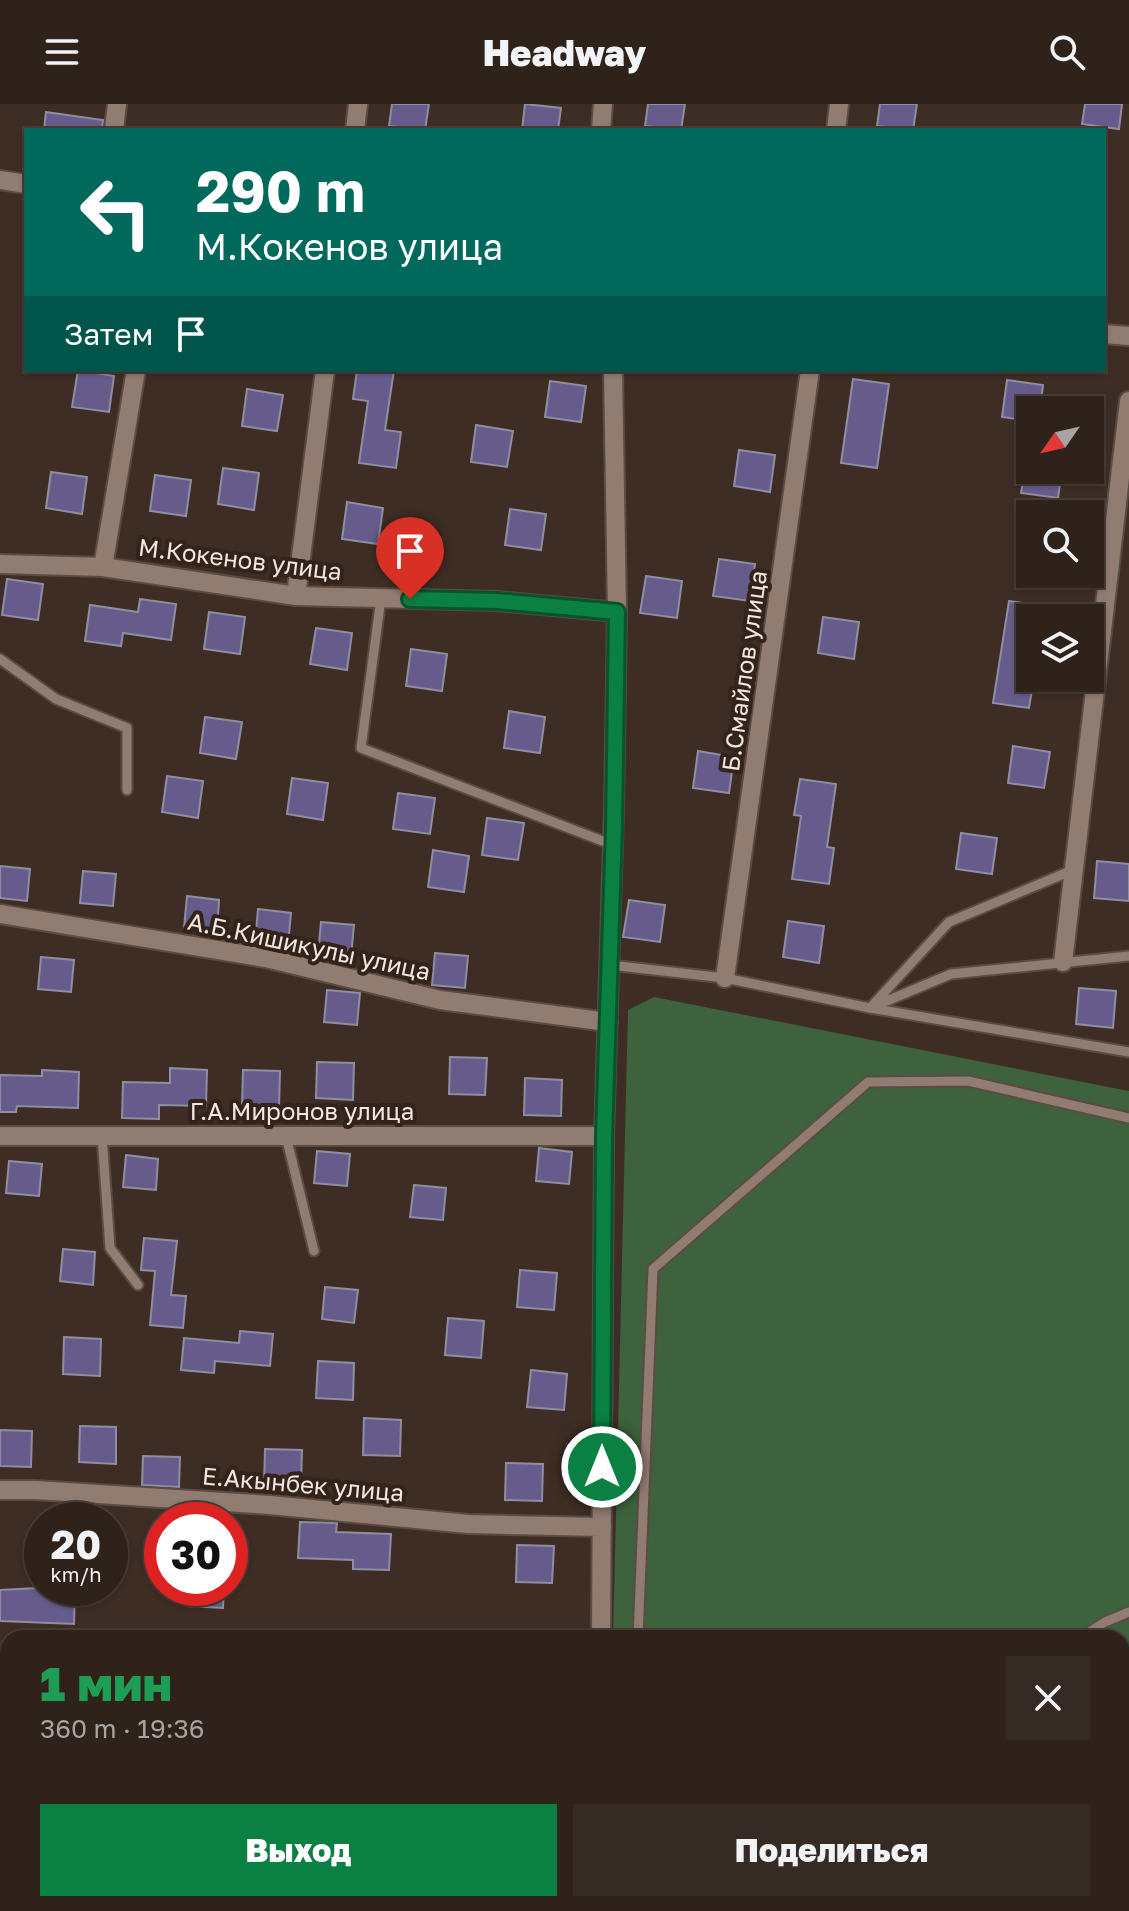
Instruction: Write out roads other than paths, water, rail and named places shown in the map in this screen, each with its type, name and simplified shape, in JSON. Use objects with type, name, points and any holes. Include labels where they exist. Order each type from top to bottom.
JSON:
[{"type":"street","points":[[114,128],[117,104]]},
{"type":"street","points":[[355,128],[358,104]]},
{"type":"street","points":[[601,128],[603,104]]},
{"type":"street","points":[[836,128],[839,104]]},
{"type":"street","points":[[0,180],[24,184]]},
{"type":"street","points":[[1106,334],[1129,336]]},
{"type":"street","points":[[103,567],[136,372]]},
{"type":"street","points":[[296,596],[325,372]]},
{"type":"street","points":[[601,1630],[604,1136],[617,612],[613,372]]},
{"type":"street","name":"Б.Смайлов улица","points":[[725,978],[810,372]]},
{"type":"street","points":[[1063,962],[1129,401]]},
{"type":"street","name":"М.Кокенов улица","points":[[0,564],[103,567],[296,596],[497,601],[617,612]]},
{"type":"street","name":"А.Б.Кишикулы улица","points":[[0,914],[266,958],[440,1000],[608,1022]]},
{"type":"street","name":"Г.А.Миронов улица","points":[[0,1136],[604,1136]]},
{"type":"street","name":"Е.Акынбек улица","points":[[0,1490],[270,1505],[468,1524],[602,1527]]},
{"type":"lane","points":[[381,598],[361,748],[613,845]]},
{"type":"lane","points":[[0,659],[56,699],[127,728],[127,790]]},
{"type":"lane","points":[[870,1008],[949,922],[1073,870]]},
{"type":"lane","points":[[870,1008],[951,974],[1129,956]]},
{"type":"lane","points":[[610,965],[725,978],[870,1008],[1129,1052]]},
{"type":"lane","points":[[638,1630],[653,1269],[868,1082],[968,1081],[1129,1118]]},
{"type":"lane","points":[[102,1136],[110,1248],[138,1285]]},
{"type":"lane","points":[[286,1136],[314,1251]]},
{"type":"lane","points":[[1092,1630],[1129,1612]]}]
